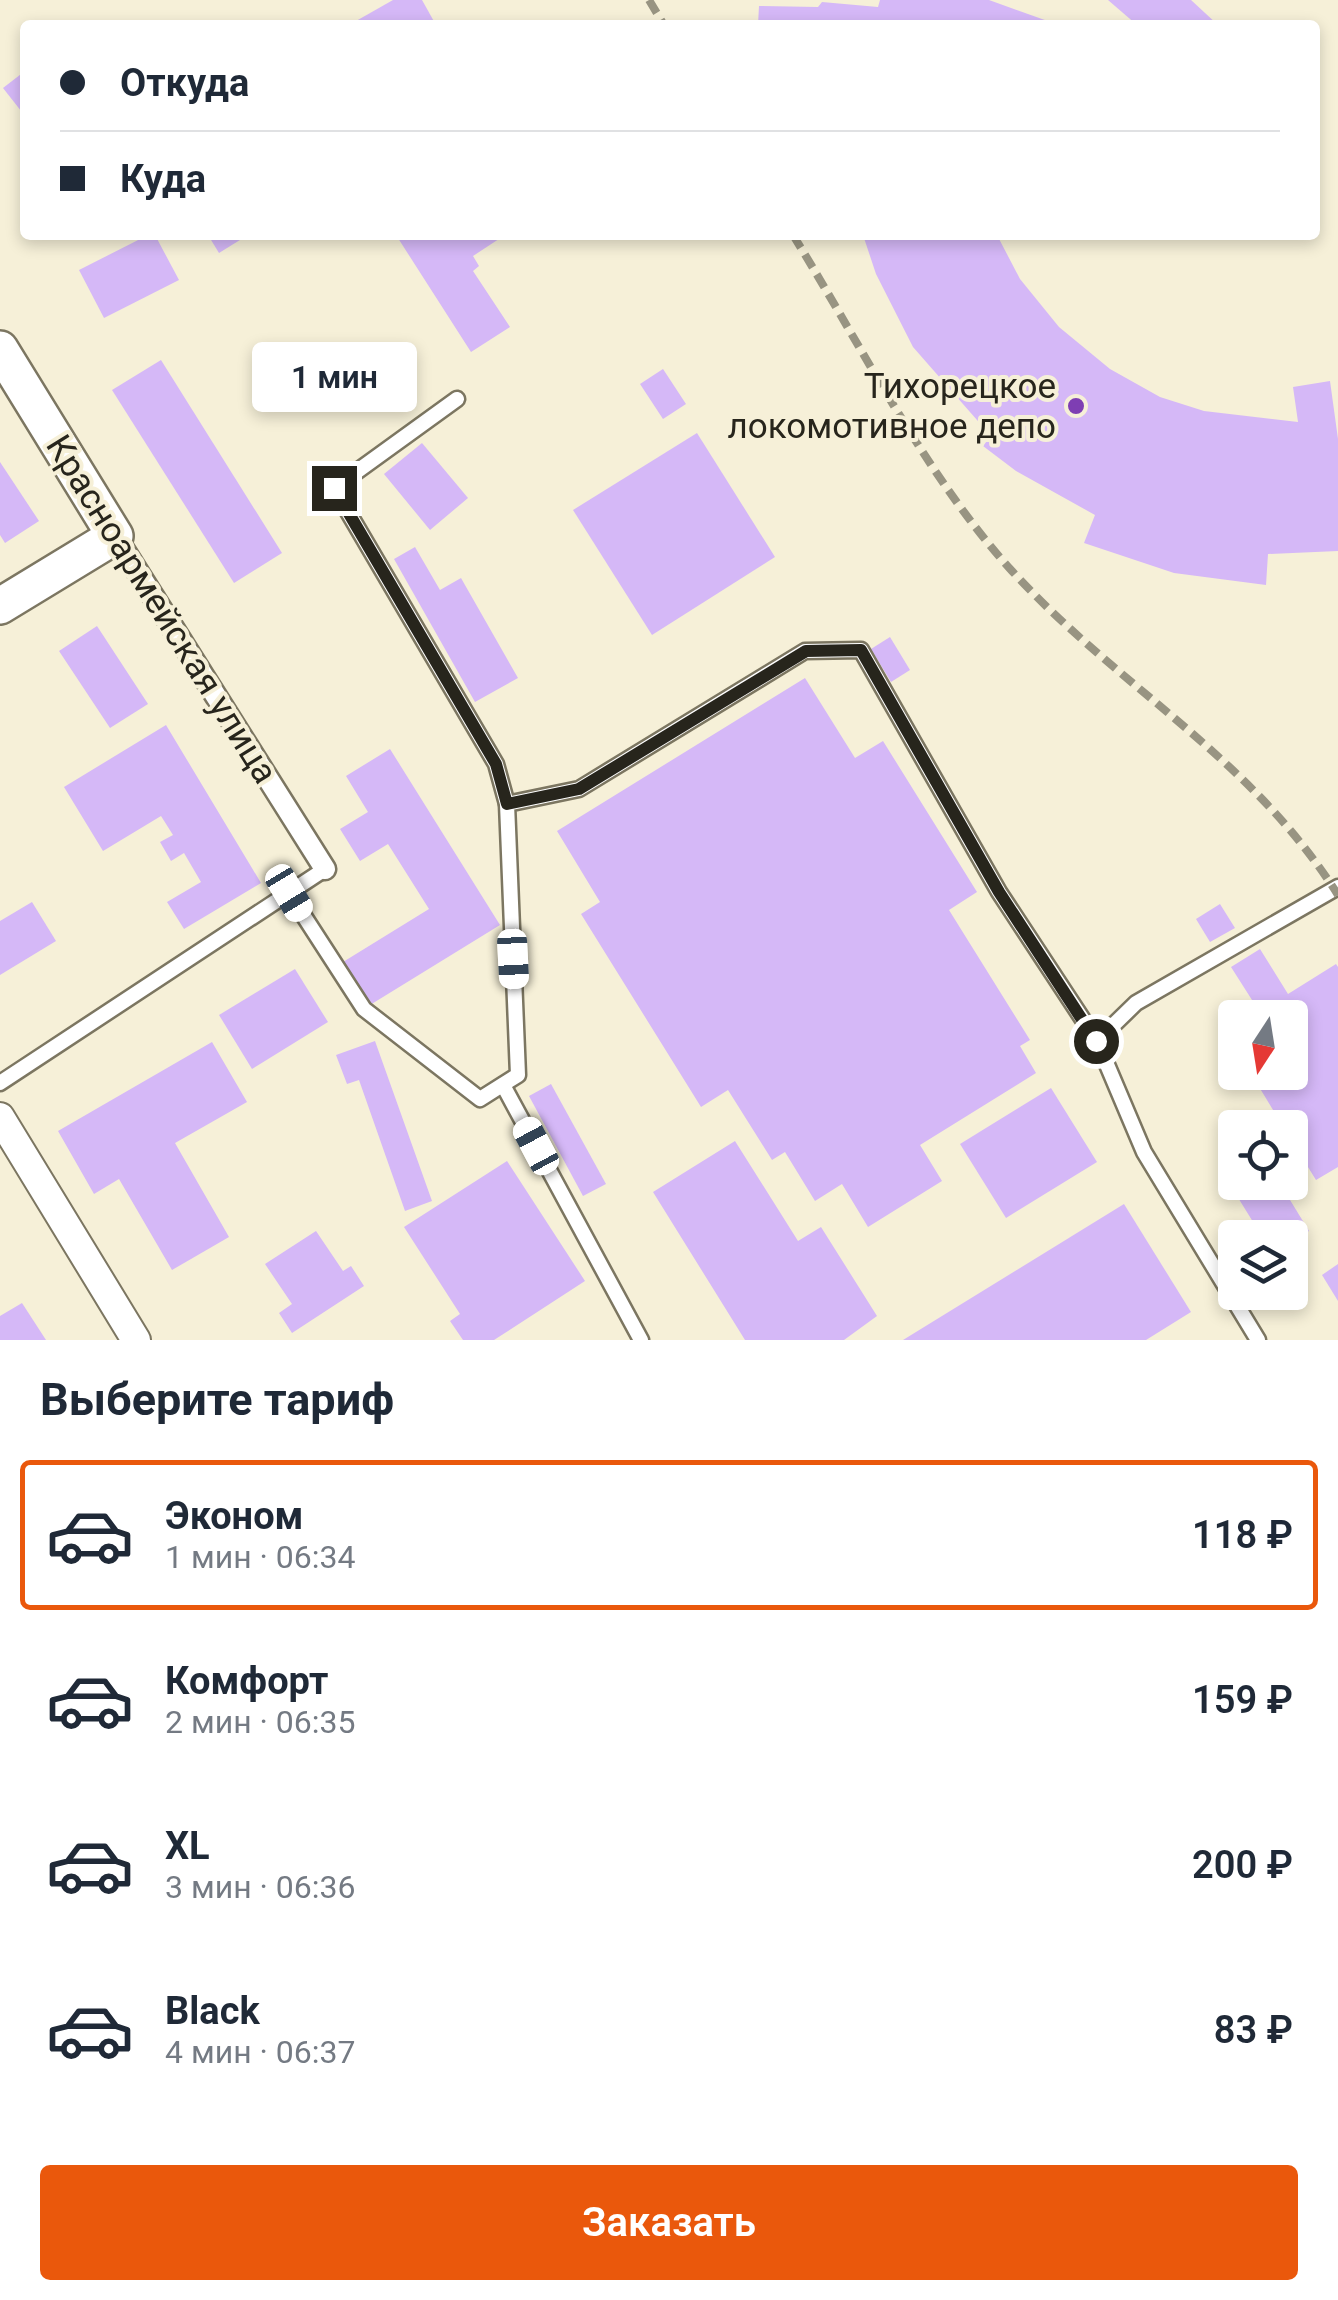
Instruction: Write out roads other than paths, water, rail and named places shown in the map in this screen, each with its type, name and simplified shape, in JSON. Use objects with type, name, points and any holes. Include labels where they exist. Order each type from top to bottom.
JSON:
[{"type":"street","name":"Красноармейская улица","points":[[0,349],[325,869]]},
{"type":"street","points":[[0,606],[115,536]]},
{"type":"street","points":[[0,1117],[136,1340]]},
{"type":"lane","points":[[289,893],[364,1009],[480,1100],[518,1075],[507,804],[496,764],[334,488],[457,399]]},
{"type":"lane","points":[[507,804],[579,789],[806,651],[861,650],[999,892],[1096,1041],[1144,1152],[1258,1340]]},
{"type":"lane","points":[[0,1083],[325,869]]},
{"type":"lane","points":[[1096,1041],[1136,1003],[1338,886]]},
{"type":"lane","points":[[503,1085],[641,1340]]},
{"type":"railway","points":[[649,0],[661,20]]},
{"type":"railway","points":[[796,240],[922,452],[980,534],[1053,613],[1225,763],[1265,803],[1303,846],[1338,895]]},
{"type":"place","name":"Тихорецкое локомотивное депо","points":[[1076,406]]}]
